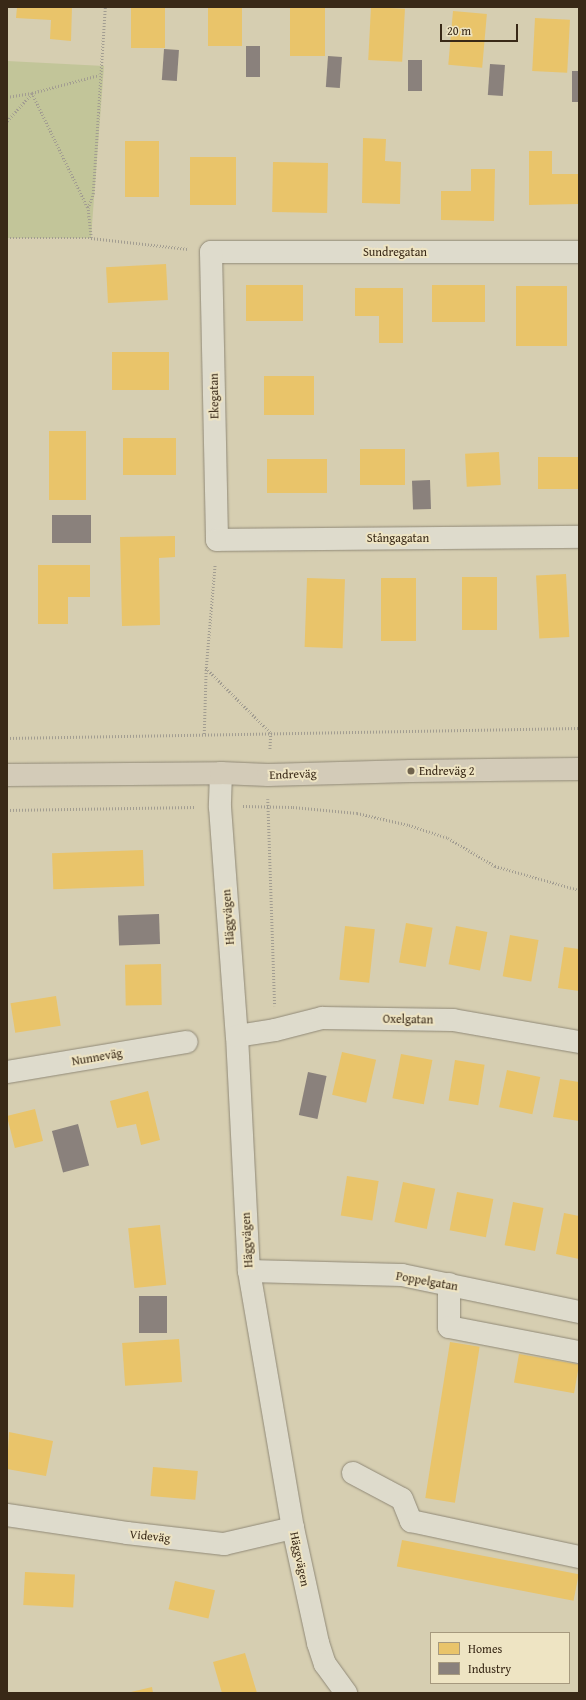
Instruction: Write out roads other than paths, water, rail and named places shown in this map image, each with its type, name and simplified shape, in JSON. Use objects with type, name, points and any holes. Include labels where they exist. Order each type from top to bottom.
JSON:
[{"type":"main road","name":"Endreväg","points":[[7,775],[220,773],[268,775],[411,770],[579,769]]},
{"type":"street","name":"Sundregatan","points":[[211,252],[579,252]]},
{"type":"street","name":"Ekegatan","points":[[211,252],[217,540]]},
{"type":"street","name":"Stångagatan","points":[[217,540],[579,537]]},
{"type":"street","name":"Häggvägen","points":[[220,773],[220,807],[238,1036],[248,1272],[293,1528],[325,1664],[346,1693]]},
{"type":"street","name":"Oxelgatan","points":[[238,1036],[276,1030],[322,1018],[453,1020],[579,1042]]},
{"type":"street","name":"Nunneväg","points":[[7,1072],[187,1042]]},
{"type":"street","name":"Poppelgatan","points":[[248,1272],[402,1275],[579,1312]]},
{"type":"street","points":[[449,1284],[449,1328],[579,1352]]},
{"type":"street","points":[[352,1473],[402,1499],[411,1521],[579,1557]]},
{"type":"street","name":"Videväg","points":[[7,1515],[127,1533],[224,1544],[293,1528]]},
{"type":"place","name":"Endreväg 2","points":[[411,771]]}]
